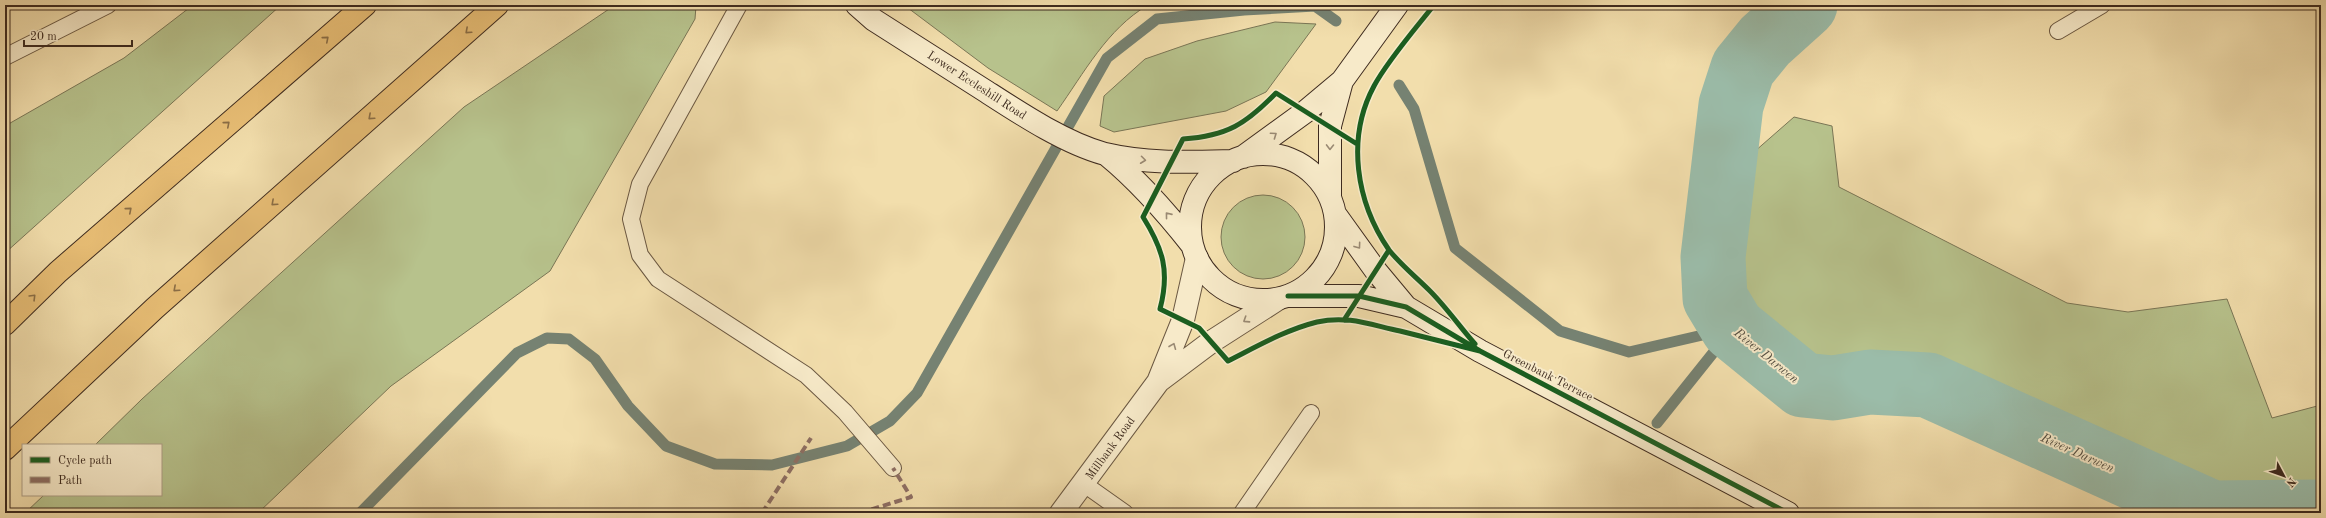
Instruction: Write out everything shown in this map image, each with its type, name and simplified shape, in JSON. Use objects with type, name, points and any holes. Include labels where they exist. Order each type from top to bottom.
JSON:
[{"type":"highway","points":[[5,324],[58,272],[365,5]]},
{"type":"highway","points":[[5,449],[155,308],[497,5]]},
{"type":"street","name":"Lower Eccleshill Road","points":[[857,5],[874,20],[1033,121],[1082,145],[1105,154],[1171,162],[1237,159],[1262,154],[1283,156],[1303,165],[1318,179],[1332,205]]},
{"type":"street","points":[[1342,81],[1397,5]]},
{"type":"street","name":"Millbank Road","points":[[1061,513],[1084,484],[1158,382],[1183,320],[1195,252],[1191,220],[1197,196],[1211,175],[1305,112],[1342,81]]},
{"type":"street","name":"Millbank Road","points":[[1158,382],[1211,342],[1283,297],[1306,286],[1321,272],[1331,254],[1336,234],[1332,205],[1330,126],[1342,81]]},
{"type":"street","name":"Lower Eccleshill Road","points":[[1105,154],[1132,175],[1153,197],[1195,252],[1211,278],[1231,293],[1254,300],[1283,297]]},
{"type":"street","name":"Greenbank Terrace","points":[[1332,205],[1376,271],[1406,307]]},
{"type":"street","name":"Greenbank Terrace","points":[[1283,297],[1360,296],[1406,307],[1480,350],[1788,513]]},
{"type":"lane","points":[[5,57],[108,5]]},
{"type":"lane","points":[[739,5],[640,184],[631,219],[640,255],[658,279],[806,375],[845,412],[893,468]]},
{"type":"lane","points":[[2058,31],[2102,5]]},
{"type":"lane","points":[[1242,513],[1311,413]]},
{"type":"lane","points":[[1084,484],[1125,513]]},
{"type":"green space","points":[[193,5],[281,5],[5,253],[5,126],[124,58]]},
{"type":"green space","points":[[615,5],[696,6],[695,19],[550,271],[391,386],[258,513],[25,513],[43,496],[162,496],[162,444],[96,444],[142,399],[464,107]]},
{"type":"green space","points":[[904,5],[1148,5],[1120,26],[1108,39],[1057,111],[988,68]]},
{"type":"green space","points":[[1275,22],[1316,24],[1266,92],[1226,111],[1114,132],[1100,126],[1104,96],[1145,59],[1197,41]]},
{"type":"green space","points":[[1794,117],[1832,126],[1839,187],[2067,303],[2128,312],[2227,299],[2272,418],[2321,405],[2321,500],[2250,498],[2219,503],[1950,373],[1904,361],[1806,357],[1787,354],[1772,338],[1745,296],[1738,267],[1754,152]]},
{"type":"green space","points":[[1263,195],[1271,196],[1286,202],[1298,214],[1304,229],[1304,245],[1298,260],[1286,272],[1271,278],[1263,279],[1255,278],[1240,272],[1228,260],[1222,245],[1221,237],[1222,229],[1228,214],[1240,202],[1255,196]]},
{"type":"waterway","name":"River Darwen","points":[[1805,5],[1765,41],[1743,68],[1731,105],[1713,257],[1715,298],[1733,328],[1803,385],[1833,388],[1870,382],[1928,385],[2212,513],[2321,512]]},
{"type":"waterway","points":[[360,513],[517,353],[547,338],[569,339],[595,359],[628,406],[666,446],[715,464],[772,465],[847,446],[890,421],[917,393],[1107,58],[1157,19],[1244,10],[1315,6],[1336,21]]},
{"type":"waterway","points":[[1399,85],[1414,109],[1455,248],[1560,331],[1629,352],[1733,328]]},
{"type":"waterway","points":[[1657,423],[1733,328]]},
{"type":"marked path","points":[[762,513],[811,438]]},
{"type":"marked path","points":[[860,513],[911,497],[893,468]]},
{"type":"cycle path","points":[[1434,5],[1394,55],[1374,86],[1365,106],[1360,127],[1358,148],[1359,170],[1362,191],[1369,211],[1389,250],[1436,297],[1475,344]]},
{"type":"cycle path","points":[[1357,144],[1276,93],[1255,113],[1235,126],[1212,135],[1183,139],[1143,217],[1156,240],[1163,261],[1164,283],[1160,309],[1199,328],[1228,361],[1271,339],[1305,325],[1328,320],[1349,320],[1369,324],[1480,351]]},
{"type":"cycle path","points":[[1344,320],[1389,250]]},
{"type":"cycle path","points":[[1288,296],[1359,296],[1406,307],[1480,351],[1788,513]]}]
